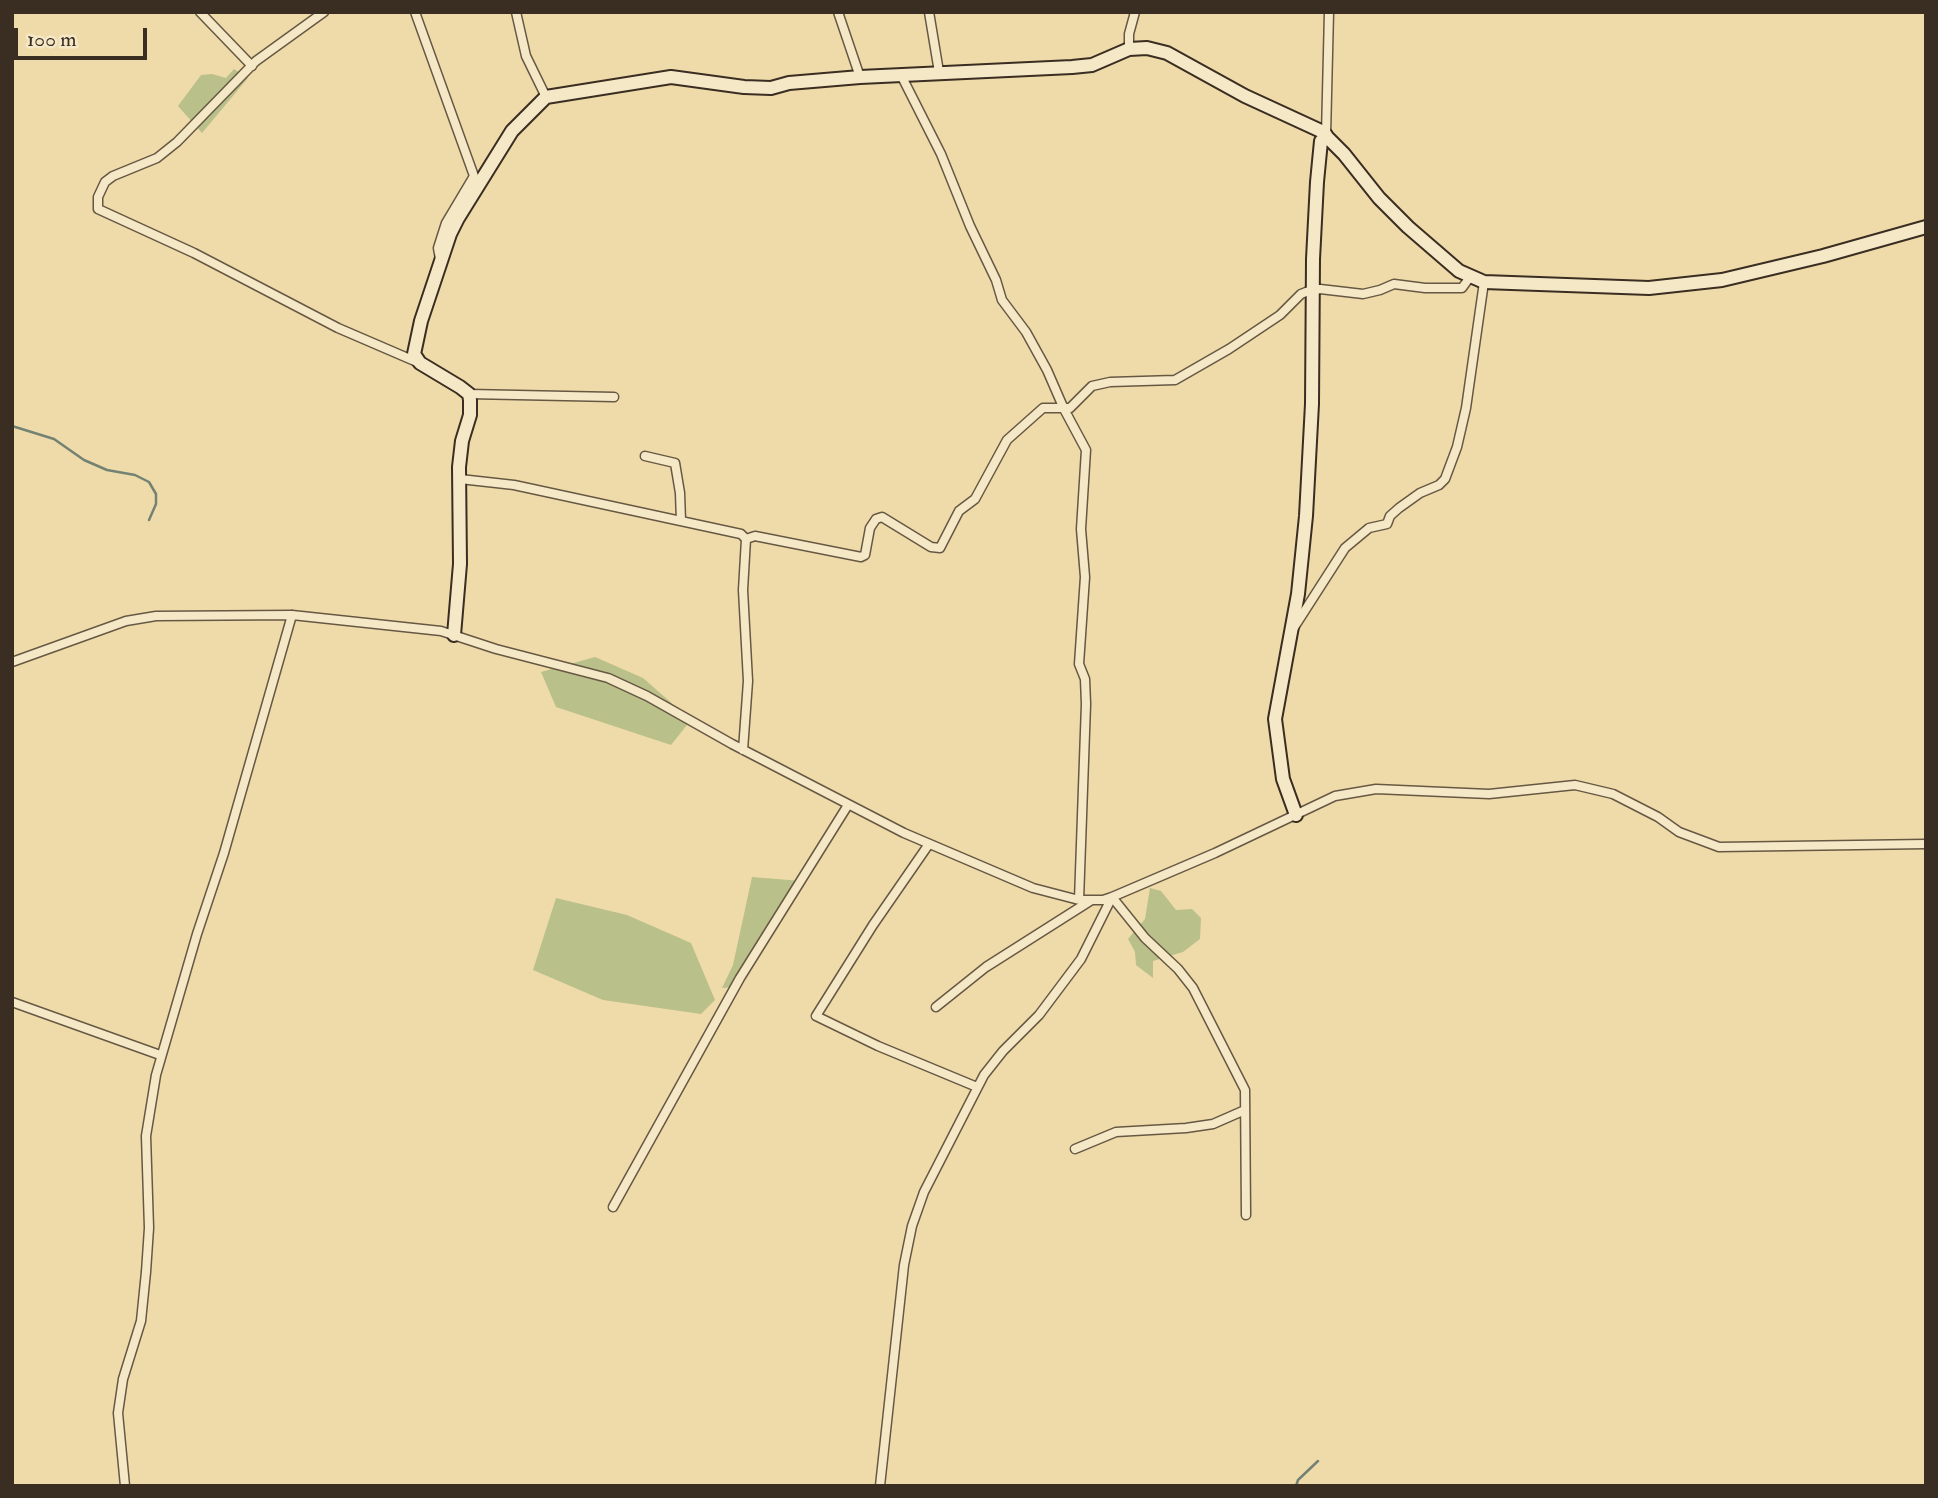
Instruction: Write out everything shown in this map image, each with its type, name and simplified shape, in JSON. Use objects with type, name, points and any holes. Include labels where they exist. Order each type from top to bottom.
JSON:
[{"type":"street","points":[[200,12],[251,66]]},
{"type":"street","points":[[324,12],[251,66],[177,142],[157,158],[113,176],[106,182],[98,197],[98,209],[194,253],[338,328],[420,363],[469,394],[614,397]]},
{"type":"street","points":[[415,12],[474,176],[446,223],[439,248],[440,262]]},
{"type":"street","points":[[516,12],[526,56],[546,97]]},
{"type":"street","points":[[838,12],[860,77]]},
{"type":"street","points":[[929,12],[939,72]]},
{"type":"street","points":[[1129,49],[1129,34],[1135,12]]},
{"type":"street","points":[[1296,815],[1283,779],[1275,719],[1297,594],[1306,516],[1319,155],[1321,141],[1326,135],[1329,12]]},
{"type":"street","points":[[420,363],[414,354],[415,347],[440,262],[458,218],[512,131],[540,100],[546,97],[671,77],[763,88],[860,77],[1092,65],[1129,49],[1147,48],[1167,53],[1245,96],[1305,122],[1326,135],[1379,198],[1408,227],[1449,264],[1483,282],[1649,288],[1722,280],[1823,256],[1926,227]]},
{"type":"street","points":[[901,75],[941,154],[970,226],[996,280],[1002,300],[1037,352],[1086,450],[1081,529],[1085,577],[1079,664],[1085,679],[1086,704],[1079,900]]},
{"type":"street","points":[[746,539],[755,536],[861,556],[865,555],[870,528],[876,519],[882,517],[931,547],[940,548],[959,511],[975,499],[1007,440],[1043,408],[1070,408],[1092,386],[1175,380],[1229,349],[1280,314],[1301,294],[1313,290],[1363,294],[1394,285],[1462,288],[1470,277]]},
{"type":"street","points":[[1290,632],[1345,548],[1369,528],[1387,524],[1390,516],[1399,508],[1445,479],[1457,447],[1466,408],[1483,282]]},
{"type":"street","points":[[454,635],[460,564],[458,467],[462,440],[470,415],[469,394]]},
{"type":"street","points":[[645,456],[675,463],[681,521]]},
{"type":"street","points":[[460,479],[514,485],[741,534],[746,539],[743,590],[748,681],[743,750]]},
{"type":"street","points":[[12,662],[58,644],[142,618],[174,615],[292,615],[412,626],[454,635],[496,649],[608,678],[658,702],[848,805],[929,844],[1033,888],[1079,900],[1112,897],[1215,853],[1335,796],[1390,789],[1489,794],[1575,785],[1613,794],[1658,817],[1679,832],[1719,847],[1926,844]]},
{"type":"street","points":[[125,1486],[117,1413],[123,1379],[141,1321],[149,1228],[146,1136],[160,1055],[228,841],[292,615]]},
{"type":"street","points":[[613,1207],[740,978],[848,805]]},
{"type":"street","points":[[929,844],[816,1016],[878,1046],[977,1087]]},
{"type":"street","points":[[880,1486],[904,1265],[912,1226],[924,1192],[977,1087],[1003,1051],[1039,1015],[1081,959],[1112,897]]},
{"type":"street","points":[[1112,897],[1145,938],[1178,969],[1193,988],[1245,1090],[1246,1215]]},
{"type":"street","points":[[936,1007],[986,967],[1093,900]]},
{"type":"street","points":[[12,1002],[160,1055]]},
{"type":"street","points":[[1075,1149],[1116,1132],[1213,1124],[1245,1110]]},
{"type":"green space","points":[[234,69],[248,78],[202,133],[178,106],[201,75],[212,74],[226,78]]},
{"type":"green space","points":[[595,657],[643,678],[691,720],[671,745],[556,707],[541,672]]},
{"type":"green space","points":[[752,877],[801,881],[735,987],[722,988],[733,965]]},
{"type":"green space","points":[[1150,888],[1161,891],[1176,910],[1192,909],[1201,918],[1200,939],[1183,952],[1153,961],[1153,978],[1136,965],[1135,952],[1128,939],[1145,919]]},
{"type":"green space","points":[[556,898],[627,915],[691,943],[715,1000],[701,1014],[603,1000],[533,970]]},
{"type":"waterway","points":[[12,426],[54,439],[84,460],[107,470],[135,475],[149,482],[156,494],[156,504],[149,520]]},
{"type":"waterway","points":[[1296,1486],[1298,1480],[1318,1461]]}]
